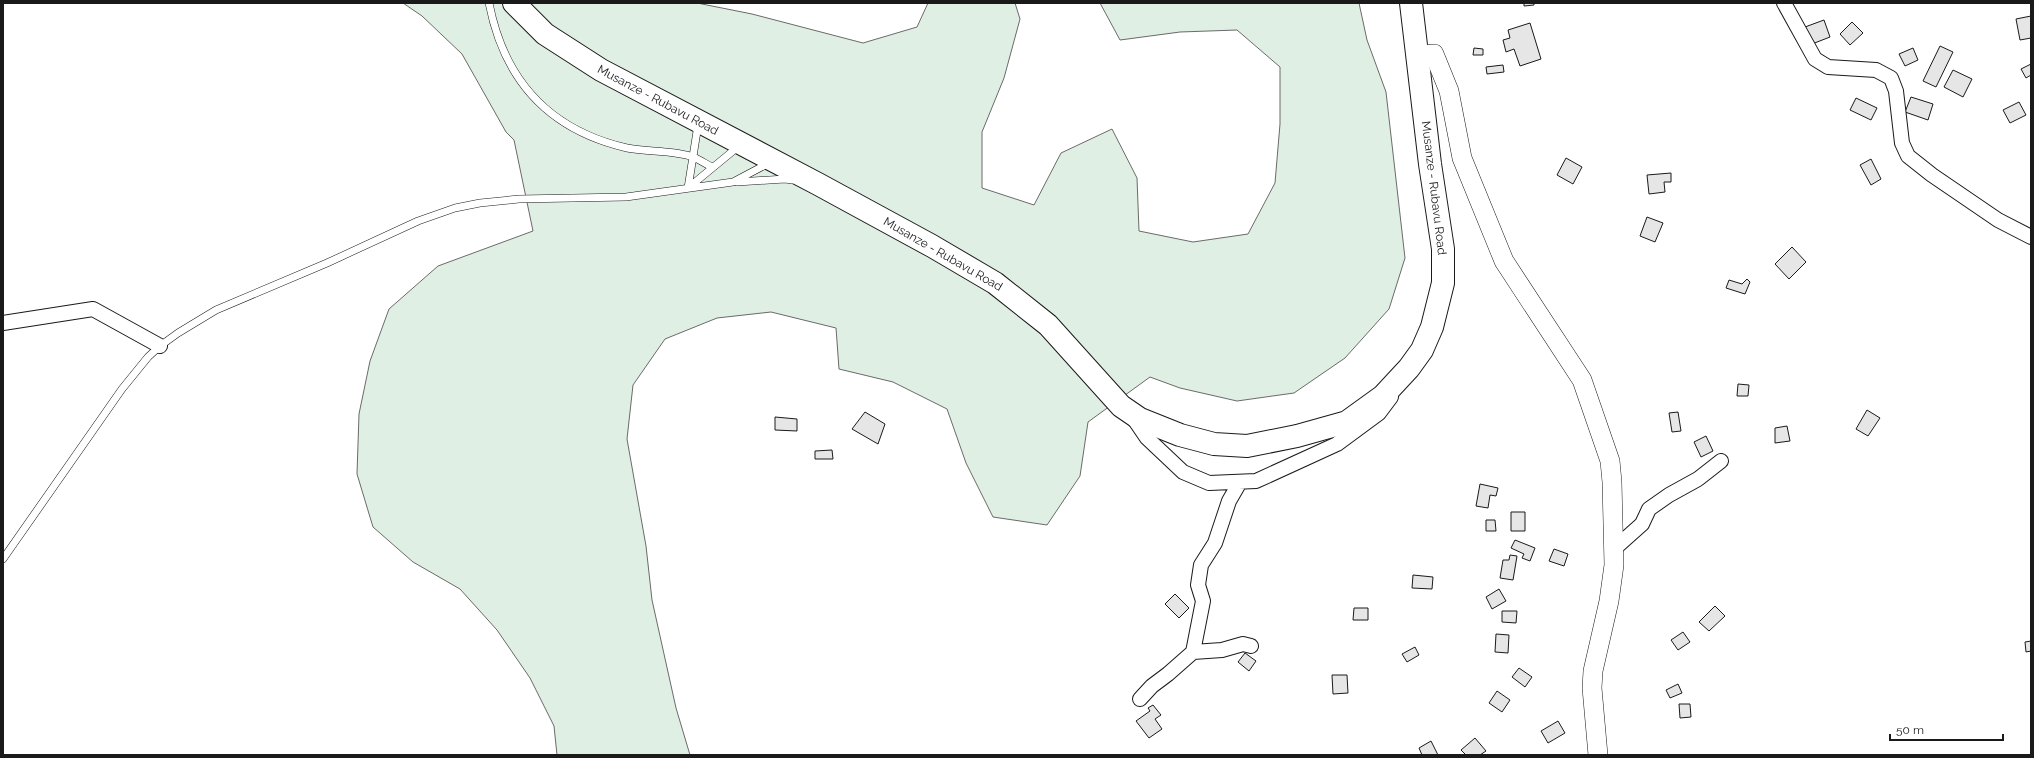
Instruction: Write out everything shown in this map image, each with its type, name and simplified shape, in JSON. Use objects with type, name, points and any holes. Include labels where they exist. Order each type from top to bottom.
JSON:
[{"type":"highway","name":"Musanze - Rubavu Road","points":[[514,3],[545,34],[601,70],[774,160],[932,246],[995,283],[1048,325],[1120,406],[1140,419],[1180,435],[1214,444],[1247,446],[1274,442],[1348,422],[1383,396],[1409,368],[1422,350],[1432,327],[1443,283],[1443,249],[1411,3]]},
{"type":"main road","points":[[1417,55],[1434,54],[1449,91],[1462,158],[1504,261],[1582,380],[1610,461],[1614,549],[1611,594],[1593,672],[1592,688],[1598,755]]},
{"type":"street","points":[[1784,3],[1816,59],[1823,65],[1828,67],[1876,70],[1891,78],[1896,90],[1902,143],[1908,156],[1932,175],[1998,220],[2031,237]]},
{"type":"street","points":[[3,322],[93,309],[160,346]]},
{"type":"street","points":[[1130,412],[1146,438],[1183,472],[1209,483],[1256,481],[1337,444],[1379,413],[1404,382],[1422,350]]},
{"type":"street","points":[[1614,549],[1642,524],[1649,509],[1669,495],[1698,479],[1721,460]]},
{"type":"street","points":[[1194,652],[1203,601],[1198,585],[1201,565],[1215,543],[1229,501],[1240,482]]},
{"type":"street","points":[[1140,699],[1152,686],[1194,652],[1222,650],[1243,644],[1251,646]]},
{"type":"lane","points":[[489,3],[498,38],[514,72],[531,96],[556,118],[591,136],[627,148],[692,156],[712,167]]},
{"type":"lane","points":[[688,188],[692,156],[699,122]]},
{"type":"lane","points":[[688,188],[741,144]]},
{"type":"lane","points":[[732,182],[774,160]]},
{"type":"lane","points":[[3,559],[122,389],[160,346],[216,310],[327,263],[418,221],[455,208],[480,203],[519,199],[626,197],[732,182],[784,179],[818,184]]},
{"type":"green space","points":[[403,3],[697,3],[752,14],[863,43],[917,27],[928,3],[1015,3],[1020,19],[1004,78],[982,132],[982,188],[1034,205],[1061,153],[1112,129],[1137,178],[1139,231],[1193,242],[1248,234],[1275,183],[1280,124],[1280,67],[1237,30],[1180,32],[1120,40],[1100,3],[1359,3],[1367,40],[1386,92],[1405,258],[1389,309],[1345,358],[1294,393],[1237,401],[1180,388],[1150,377],[1088,422],[1080,476],[1047,525],[993,517],[966,463],[947,409],[893,382],[839,369],[836,328],[771,312],[717,318],[665,339],[633,385],[627,439],[646,546],[652,600],[676,708],[690,755],[557,755],[554,726],[530,678],[497,630],[460,589],[413,562],[373,527],[357,474],[359,414],[370,361],[389,309],[438,266],[533,231],[514,140],[506,132],[462,54],[422,16]]},
{"type":"building","points":[[1524,3],[1534,3],[1534,5],[1524,6]]},
{"type":"building","points":[[2031,16],[2031,38],[2020,40],[2016,19]]},
{"type":"building","points":[[1824,20],[1830,37],[1812,44],[1805,27]]},
{"type":"building","points":[[1852,22],[1863,33],[1850,45],[1840,34]]},
{"type":"building","points":[[1530,23],[1541,59],[1520,66],[1514,49],[1506,52],[1503,40],[1510,38],[1508,30]]},
{"type":"building","points":[[1940,46],[1953,52],[1936,87],[1923,81]]},
{"type":"building","points":[[1474,48],[1483,49],[1483,55],[1473,55]]},
{"type":"building","points":[[1913,48],[1918,60],[1905,66],[1899,54]]},
{"type":"building","points":[[2031,64],[2031,75],[2026,78],[2021,69]]},
{"type":"building","points":[[1503,65],[1504,72],[1487,74],[1486,67]]},
{"type":"building","points":[[1953,70],[1972,79],[1963,97],[1944,87]]},
{"type":"building","points":[[1911,97],[1933,104],[1928,120],[1905,112]]},
{"type":"building","points":[[1856,98],[1877,108],[1871,120],[1850,110]]},
{"type":"building","points":[[2019,102],[2026,115],[2010,123],[2003,110]]},
{"type":"building","points":[[1566,158],[1582,167],[1573,184],[1557,175]]},
{"type":"building","points":[[1871,159],[1881,179],[1871,185],[1860,165]]},
{"type":"building","points":[[1671,173],[1671,182],[1664,182],[1665,192],[1649,194],[1647,175]]},
{"type":"building","points":[[1647,217],[1663,223],[1655,242],[1640,236]]},
{"type":"building","points":[[1792,247],[1806,262],[1789,279],[1775,264]]},
{"type":"building","points":[[1747,279],[1750,282],[1745,294],[1726,288],[1729,280],[1742,284]]},
{"type":"building","points":[[1738,384],[1749,385],[1748,396],[1737,396]]},
{"type":"building","points":[[1867,410],[1880,418],[1868,436],[1856,429]]},
{"type":"building","points":[[865,412],[885,424],[878,444],[852,429]]},
{"type":"building","points":[[1678,412],[1681,431],[1672,432],[1669,413]]},
{"type":"building","points":[[775,417],[797,419],[797,431],[775,430]]},
{"type":"building","points":[[1787,426],[1790,441],[1775,443],[1775,428]]},
{"type":"building","points":[[1706,436],[1713,451],[1701,457],[1694,442]]},
{"type":"building","points":[[832,450],[833,459],[815,459],[815,451]]},
{"type":"building","points":[[1480,484],[1498,488],[1496,496],[1490,495],[1488,508],[1476,506]]},
{"type":"building","points":[[1511,512],[1525,512],[1525,531],[1511,531]]},
{"type":"building","points":[[1486,520],[1495,520],[1496,531],[1486,531]]},
{"type":"building","points":[[1515,540],[1535,548],[1530,561],[1522,558],[1524,554],[1511,548]]},
{"type":"building","points":[[1554,549],[1568,554],[1564,566],[1549,561]]},
{"type":"building","points":[[1510,555],[1517,556],[1513,580],[1500,578],[1503,560],[1509,560]]},
{"type":"building","points":[[1413,575],[1433,577],[1432,589],[1412,588]]},
{"type":"building","points":[[1499,589],[1506,601],[1492,609],[1486,597]]},
{"type":"building","points":[[1175,594],[1189,608],[1179,618],[1165,604]]},
{"type":"building","points":[[1715,606],[1725,616],[1709,631],[1699,622]]},
{"type":"building","points":[[1354,608],[1368,608],[1368,620],[1353,620]]},
{"type":"building","points":[[1502,611],[1517,611],[1516,623],[1502,622]]},
{"type":"building","points":[[1683,632],[1690,642],[1678,650],[1671,640]]},
{"type":"building","points":[[1496,634],[1509,635],[1508,653],[1495,652]]},
{"type":"building","points":[[2031,641],[2031,651],[2026,652],[2025,642]]},
{"type":"building","points":[[1415,647],[1419,655],[1407,662],[1402,654]]},
{"type":"building","points":[[1245,653],[1256,661],[1249,671],[1238,662]]},
{"type":"building","points":[[1519,668],[1532,677],[1525,687],[1512,677]]},
{"type":"building","points":[[1332,675],[1347,675],[1348,693],[1333,694]]},
{"type":"building","points":[[1678,684],[1682,693],[1670,698],[1666,690]]},
{"type":"building","points":[[1497,691],[1510,700],[1502,712],[1489,703]]},
{"type":"building","points":[[1679,704],[1690,704],[1691,717],[1680,718]]},
{"type":"building","points":[[1153,705],[1161,715],[1155,719],[1162,729],[1149,738],[1136,721],[1150,711],[1148,708]]},
{"type":"building","points":[[1558,721],[1565,733],[1548,743],[1541,731]]},
{"type":"building","points":[[1475,738],[1486,751],[1480,755],[1466,755],[1461,750]]},
{"type":"building","points":[[1431,741],[1438,755],[1422,755],[1419,748]]}]
